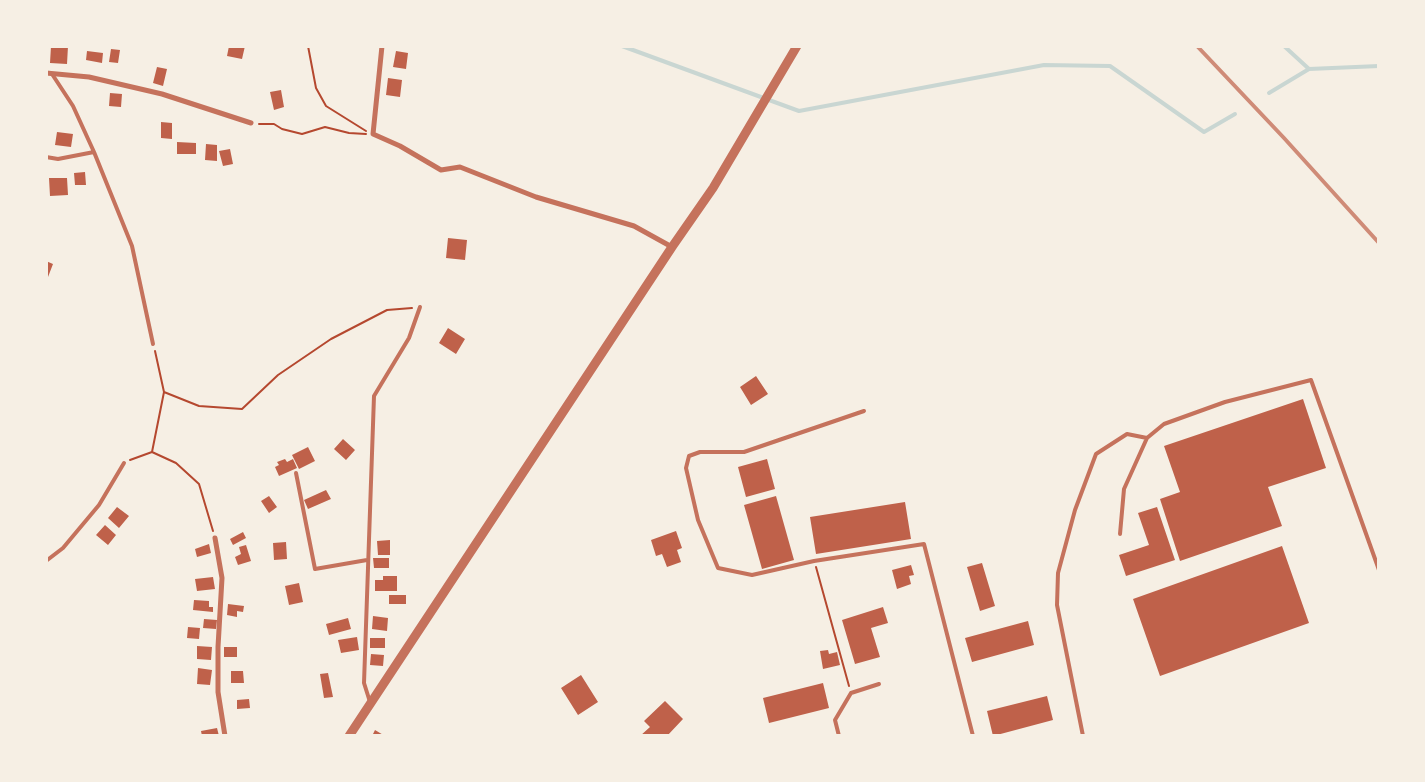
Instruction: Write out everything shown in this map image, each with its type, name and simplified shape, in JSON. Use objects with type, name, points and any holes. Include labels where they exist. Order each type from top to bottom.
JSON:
[{"type":"street","points":[[382,46],[373,134],[400,146],[441,170],[460,167],[536,197],[634,226],[672,247]]},
{"type":"street","points":[[349,736],[672,247],[713,188],[797,46]]},
{"type":"street","points":[[49,73],[89,77],[162,94],[251,123]]},
{"type":"street","points":[[215,538],[222,578],[218,647],[218,692],[225,736]]},
{"type":"lane","points":[[49,73],[73,106],[132,246],[153,344]]},
{"type":"lane","points":[[46,157],[58,159],[94,152]]},
{"type":"lane","points":[[371,705],[364,684],[374,396],[409,338],[420,307]]},
{"type":"lane","points":[[1120,534],[1124,489],[1147,438],[1164,424],[1225,402],[1311,380],[1379,570]]},
{"type":"lane","points":[[864,411],[744,452],[700,452],[689,456],[686,468],[698,520],[718,568],[752,575],[814,561],[924,544],[973,736]]},
{"type":"lane","points":[[1083,736],[1057,605],[1058,573],[1075,510],[1096,454],[1127,434],[1147,438]]},
{"type":"lane","points":[[46,561],[63,548],[99,505],[124,463]]},
{"type":"lane","points":[[296,474],[315,569],[367,560]]},
{"type":"lane","points":[[839,736],[835,720],[851,693],[879,684]]},
{"type":"path","points":[[308,46],[316,88],[326,106],[373,134]]},
{"type":"path","points":[[251,123],[274,124],[282,129],[302,134],[325,127],[349,133],[373,134]]},
{"type":"path","points":[[164,392],[199,406],[242,409],[278,374],[331,339],[386,310],[420,307]]},
{"type":"path","points":[[152,452],[164,392],[153,344]]},
{"type":"path","points":[[124,463],[152,452],[176,463],[199,484],[215,538]]},
{"type":"path","points":[[814,561],[851,693]]},
{"type":"building","points":[[51,46],[68,46],[67,64],[50,63]]},
{"type":"building","points":[[229,46],[245,46],[242,59],[227,56]]},
{"type":"building","points":[[111,49],[120,50],[118,63],[109,62]]},
{"type":"building","points":[[87,51],[103,53],[102,63],[86,60]]},
{"type":"building","points":[[396,51],[408,53],[406,69],[393,67]]},
{"type":"building","points":[[157,67],[167,69],[163,86],[153,83]]},
{"type":"building","points":[[388,78],[402,80],[400,97],[386,95]]},
{"type":"building","points":[[281,90],[284,107],[274,110],[270,92]]},
{"type":"building","points":[[110,93],[122,94],[121,107],[109,106]]},
{"type":"building","points":[[161,122],[172,123],[172,139],[161,138]]},
{"type":"building","points":[[57,132],[73,134],[71,147],[55,145]]},
{"type":"building","points":[[177,142],[196,143],[196,154],[177,154]]},
{"type":"building","points":[[206,144],[217,145],[217,161],[205,160]]},
{"type":"building","points":[[230,149],[233,164],[223,166],[219,151]]},
{"type":"building","points":[[85,172],[86,185],[75,185],[74,173]]},
{"type":"building","points":[[49,178],[67,178],[68,195],[50,196]]},
{"type":"building","points":[[448,238],[467,240],[465,260],[446,258]]},
{"type":"building","points":[[46,261],[53,264],[48,277],[46,277]]},
{"type":"building","points":[[448,328],[465,339],[456,354],[439,343]]},
{"type":"building","points":[[756,376],[768,394],[751,405],[740,387]]},
{"type":"building","points":[[1303,399],[1326,468],[1268,487],[1282,526],[1180,561],[1160,499],[1180,492],[1164,446]]},
{"type":"building","points":[[343,439],[355,450],[346,460],[334,449]]},
{"type":"building","points":[[308,447],[315,461],[299,469],[292,455]]},
{"type":"building","points":[[285,459],[287,462],[293,459],[297,468],[279,476],[275,467],[279,465],[277,462]]},
{"type":"building","points":[[767,459],[775,489],[746,497],[738,467]]},
{"type":"building","points":[[326,490],[331,499],[308,509],[304,500]]},
{"type":"building","points":[[269,496],[277,507],[269,513],[261,501]]},
{"type":"building","points":[[776,496],[794,560],[762,569],[744,505]]},
{"type":"building","points":[[905,502],[911,539],[816,554],[810,517]]},
{"type":"building","points":[[117,507],[129,516],[119,528],[108,518]]},
{"type":"building","points":[[1157,507],[1175,560],[1126,576],[1119,555],[1149,545],[1138,513]]},
{"type":"building","points":[[105,525],[116,535],[108,545],[96,535]]},
{"type":"building","points":[[676,531],[682,548],[677,550],[681,562],[667,567],[662,554],[656,556],[651,540]]},
{"type":"building","points":[[243,532],[246,538],[233,545],[230,539]]},
{"type":"building","points":[[390,540],[390,555],[378,555],[377,541]]},
{"type":"building","points":[[286,542],[287,559],[274,560],[273,543]]},
{"type":"building","points":[[209,544],[211,553],[197,557],[195,549]]},
{"type":"building","points":[[246,545],[251,561],[238,565],[235,557],[241,554],[239,547]]},
{"type":"building","points":[[1282,546],[1309,623],[1160,676],[1133,599]]},
{"type":"building","points":[[373,558],[389,558],[389,568],[374,568]]},
{"type":"building","points":[[982,563],[995,606],[980,611],[967,567]]},
{"type":"building","points":[[911,565],[914,575],[909,576],[911,584],[897,589],[892,570]]},
{"type":"building","points":[[383,576],[397,576],[397,591],[375,591],[375,580],[383,580]]},
{"type":"building","points":[[213,577],[215,589],[197,591],[195,579]]},
{"type":"building","points":[[299,583],[303,602],[289,605],[285,586]]},
{"type":"building","points":[[389,595],[406,595],[406,604],[389,604]]},
{"type":"building","points":[[194,600],[209,601],[209,607],[213,607],[213,612],[193,610]]},
{"type":"building","points":[[228,604],[244,606],[243,612],[237,611],[237,617],[227,615]]},
{"type":"building","points":[[883,607],[888,623],[871,628],[880,657],[855,664],[842,620]]},
{"type":"building","points":[[373,616],[388,618],[387,631],[372,629]]},
{"type":"building","points":[[348,618],[351,629],[329,635],[326,624]]},
{"type":"building","points":[[204,619],[217,620],[216,629],[203,628]]},
{"type":"building","points":[[1028,621],[1034,645],[972,662],[965,638]]},
{"type":"building","points":[[188,627],[200,628],[199,639],[187,638]]},
{"type":"building","points":[[357,637],[359,650],[341,653],[338,640]]},
{"type":"building","points":[[370,638],[385,638],[385,648],[370,648]]},
{"type":"building","points":[[197,646],[212,647],[211,660],[197,659]]},
{"type":"building","points":[[224,647],[237,647],[237,657],[224,657]]},
{"type":"building","points":[[828,650],[829,654],[837,652],[840,665],[823,669],[820,651]]},
{"type":"building","points":[[371,654],[384,655],[383,666],[370,665]]},
{"type":"building","points":[[198,668],[212,670],[210,685],[197,684]]},
{"type":"building","points":[[231,671],[243,671],[244,683],[231,683]]},
{"type":"building","points":[[328,673],[333,697],[324,698],[320,674]]},
{"type":"building","points":[[581,675],[598,702],[578,715],[561,688]]},
{"type":"building","points":[[823,683],[829,708],[769,723],[763,698]]},
{"type":"building","points":[[1047,696],[1053,720],[993,736],[987,711]]},
{"type":"building","points":[[249,699],[250,708],[237,709],[237,700]]},
{"type":"building","points":[[665,701],[683,719],[667,736],[640,736],[650,727],[644,721]]},
{"type":"building","points":[[217,728],[219,736],[202,736],[201,731]]},
{"type":"building","points":[[375,730],[385,736],[372,736]]},
{"type":"waterway","points":[[622,46],[799,111],[1044,65],[1110,66],[1204,132],[1235,114]]},
{"type":"waterway","points":[[1284,46],[1309,69]]},
{"type":"waterway","points":[[1269,93],[1309,69],[1379,66]]},
{"type":"railway","points":[[1197,46],[1379,243]]}]
